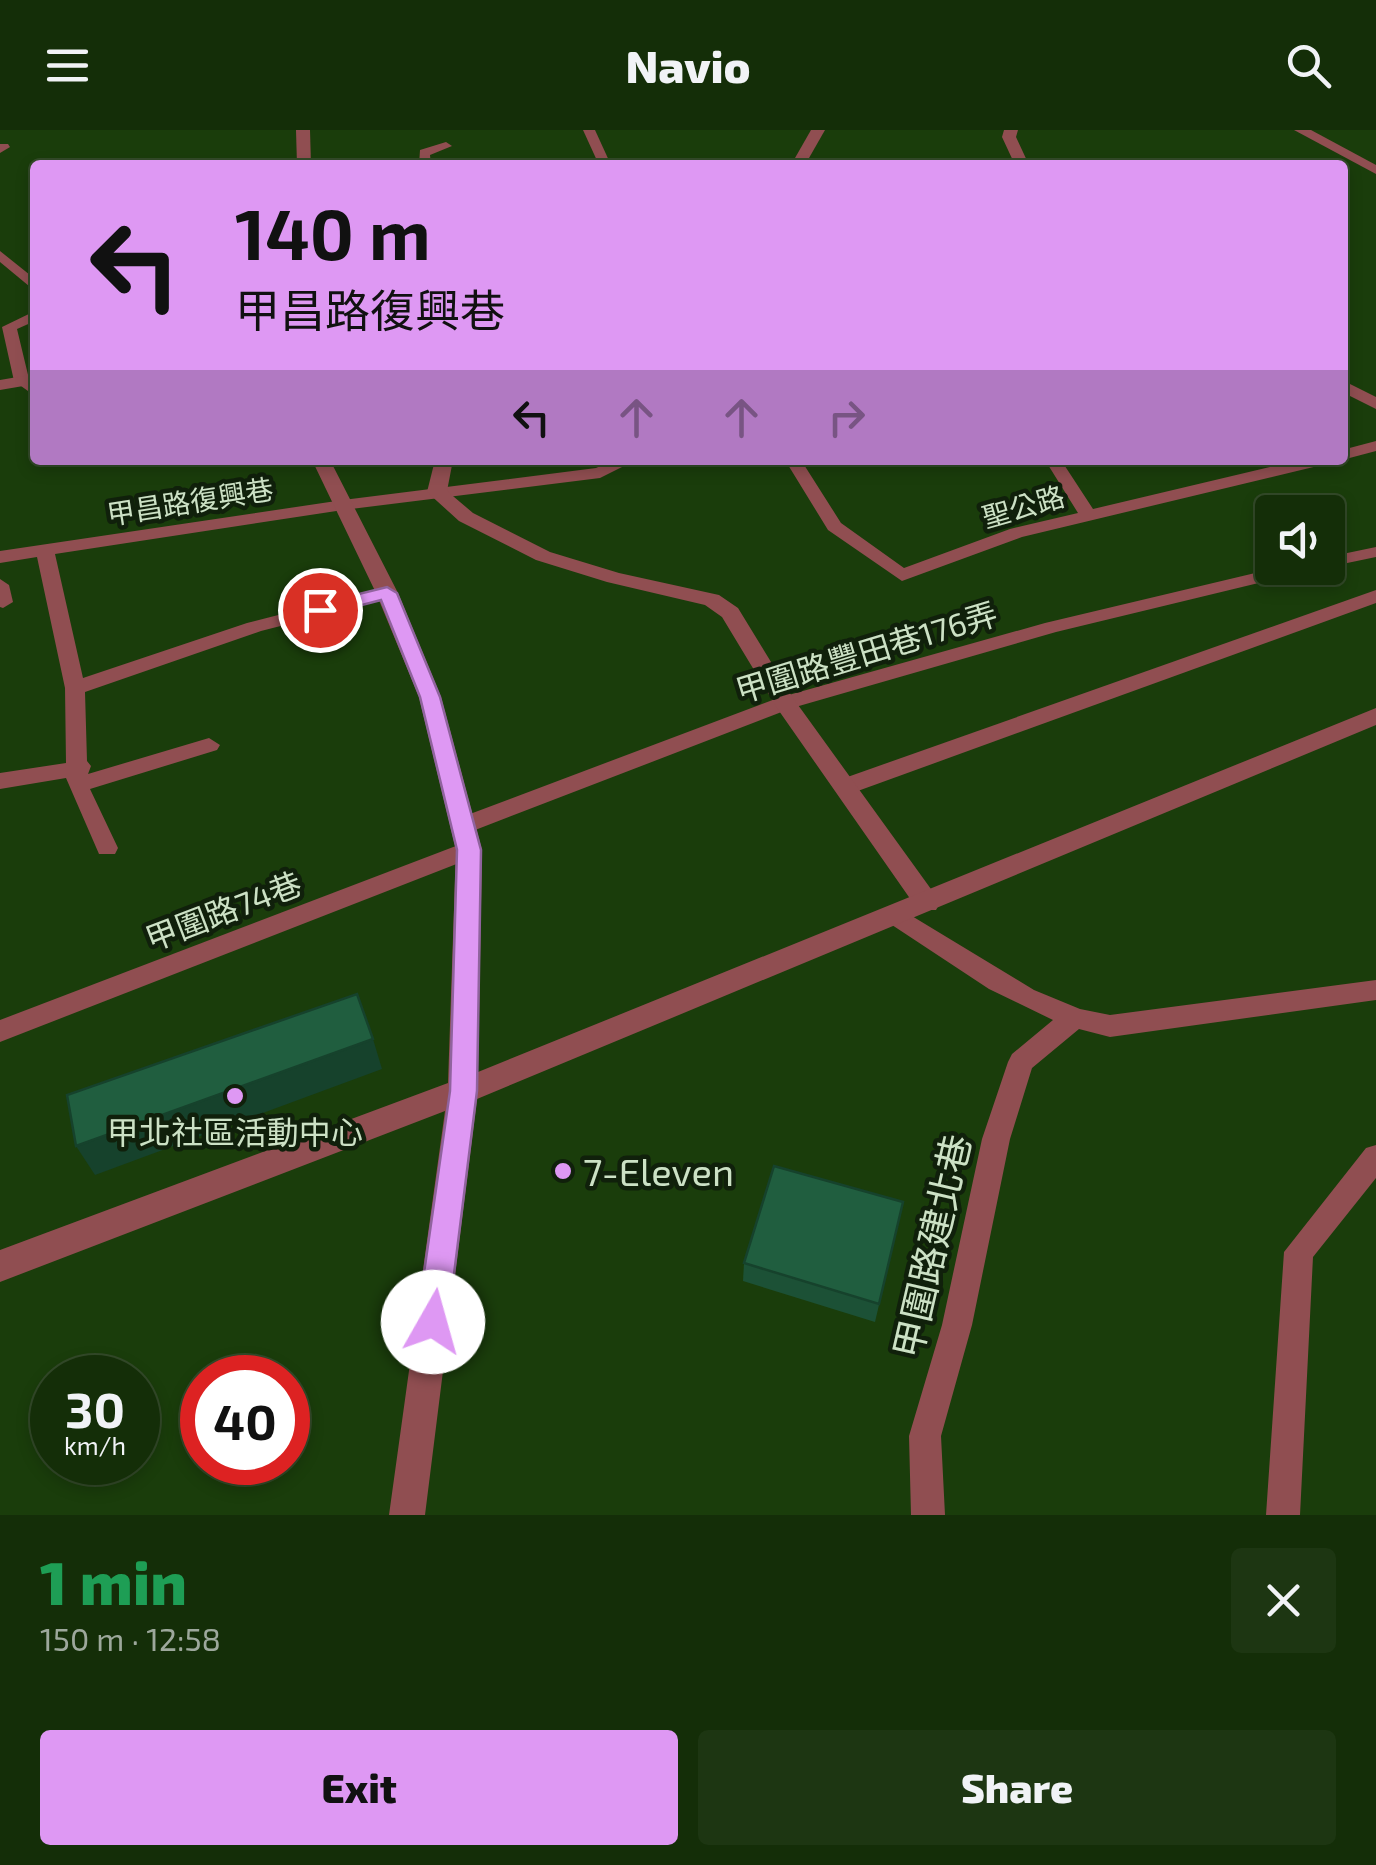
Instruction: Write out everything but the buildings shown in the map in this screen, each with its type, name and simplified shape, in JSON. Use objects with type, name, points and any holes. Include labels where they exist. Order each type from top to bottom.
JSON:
[{"type":"street","points":[[303,130],[304,160]]},
{"type":"street","points":[[801,160],[818,130]]},
{"type":"street","points":[[1011,130],[1009,137],[1020,160]]},
{"type":"street","points":[[1301,130],[1376,170]]},
{"type":"street","points":[[0,385],[30,383]]},
{"type":"street","points":[[1348,389],[1376,404]]},
{"type":"street","points":[[323,465],[387,593],[430,697],[466,838],[463,1091],[408,1515]]},
{"type":"street","points":[[443,465],[437,492],[466,517],[543,556],[614,578],[712,600],[730,613],[785,703],[848,786],[927,902]]},
{"type":"street","points":[[0,1266],[463,1091],[1376,716]]},
{"type":"lane","points":[[589,130],[604,160]]},
{"type":"lane","points":[[425,160],[424,153],[446,146]]},
{"type":"lane","points":[[0,255],[30,282]]},
{"type":"lane","points":[[30,317],[8,328],[30,381]]},
{"type":"lane","points":[[1348,453],[1376,446]]},
{"type":"lane","points":[[343,505],[600,472],[616,465]]},
{"type":"lane","name":"聖公路","points":[[796,465],[834,526],[902,575],[1016,534],[1299,465]]},
{"type":"lane","points":[[1056,465],[1089,516]]},
{"type":"lane","name":"甲昌路復興巷","points":[[0,557],[343,505]]},
{"type":"lane","points":[[45,550],[75,688],[78,776],[107,848]]},
{"type":"lane","points":[[1345,558],[1376,552]]},
{"type":"lane","name":"甲圍路豐田巷176弄","points":[[466,838],[785,703],[1052,626],[1255,578]]},
{"type":"lane","points":[[75,688],[254,627],[387,593]]},
{"type":"lane","points":[[848,786],[1376,596]]},
{"type":"lane","points":[[0,781],[54,774],[78,776],[210,744]]},
{"type":"lane","name":"甲圍路74巷","points":[[0,1031],[466,838]]},
{"type":"lane","points":[[896,916],[1024,997],[1072,1020],[1110,1026],[1376,990]]},
{"type":"lane","name":"甲圍路建北巷","points":[[928,1515],[925,1436],[957,1324],[996,1139],[1021,1062],[1072,1020]]},
{"type":"lane","points":[[1283,1515],[1299,1252],[1376,1158]]},
{"type":"place","name":"甲北社區活動中心","points":[[235,1096]]},
{"type":"place","name":"7-Eleven","points":[[563,1171]]},
{"type":"route","points":[[320,610],[387,593],[430,697],[469,850],[463,1091],[433,1322]]}]
